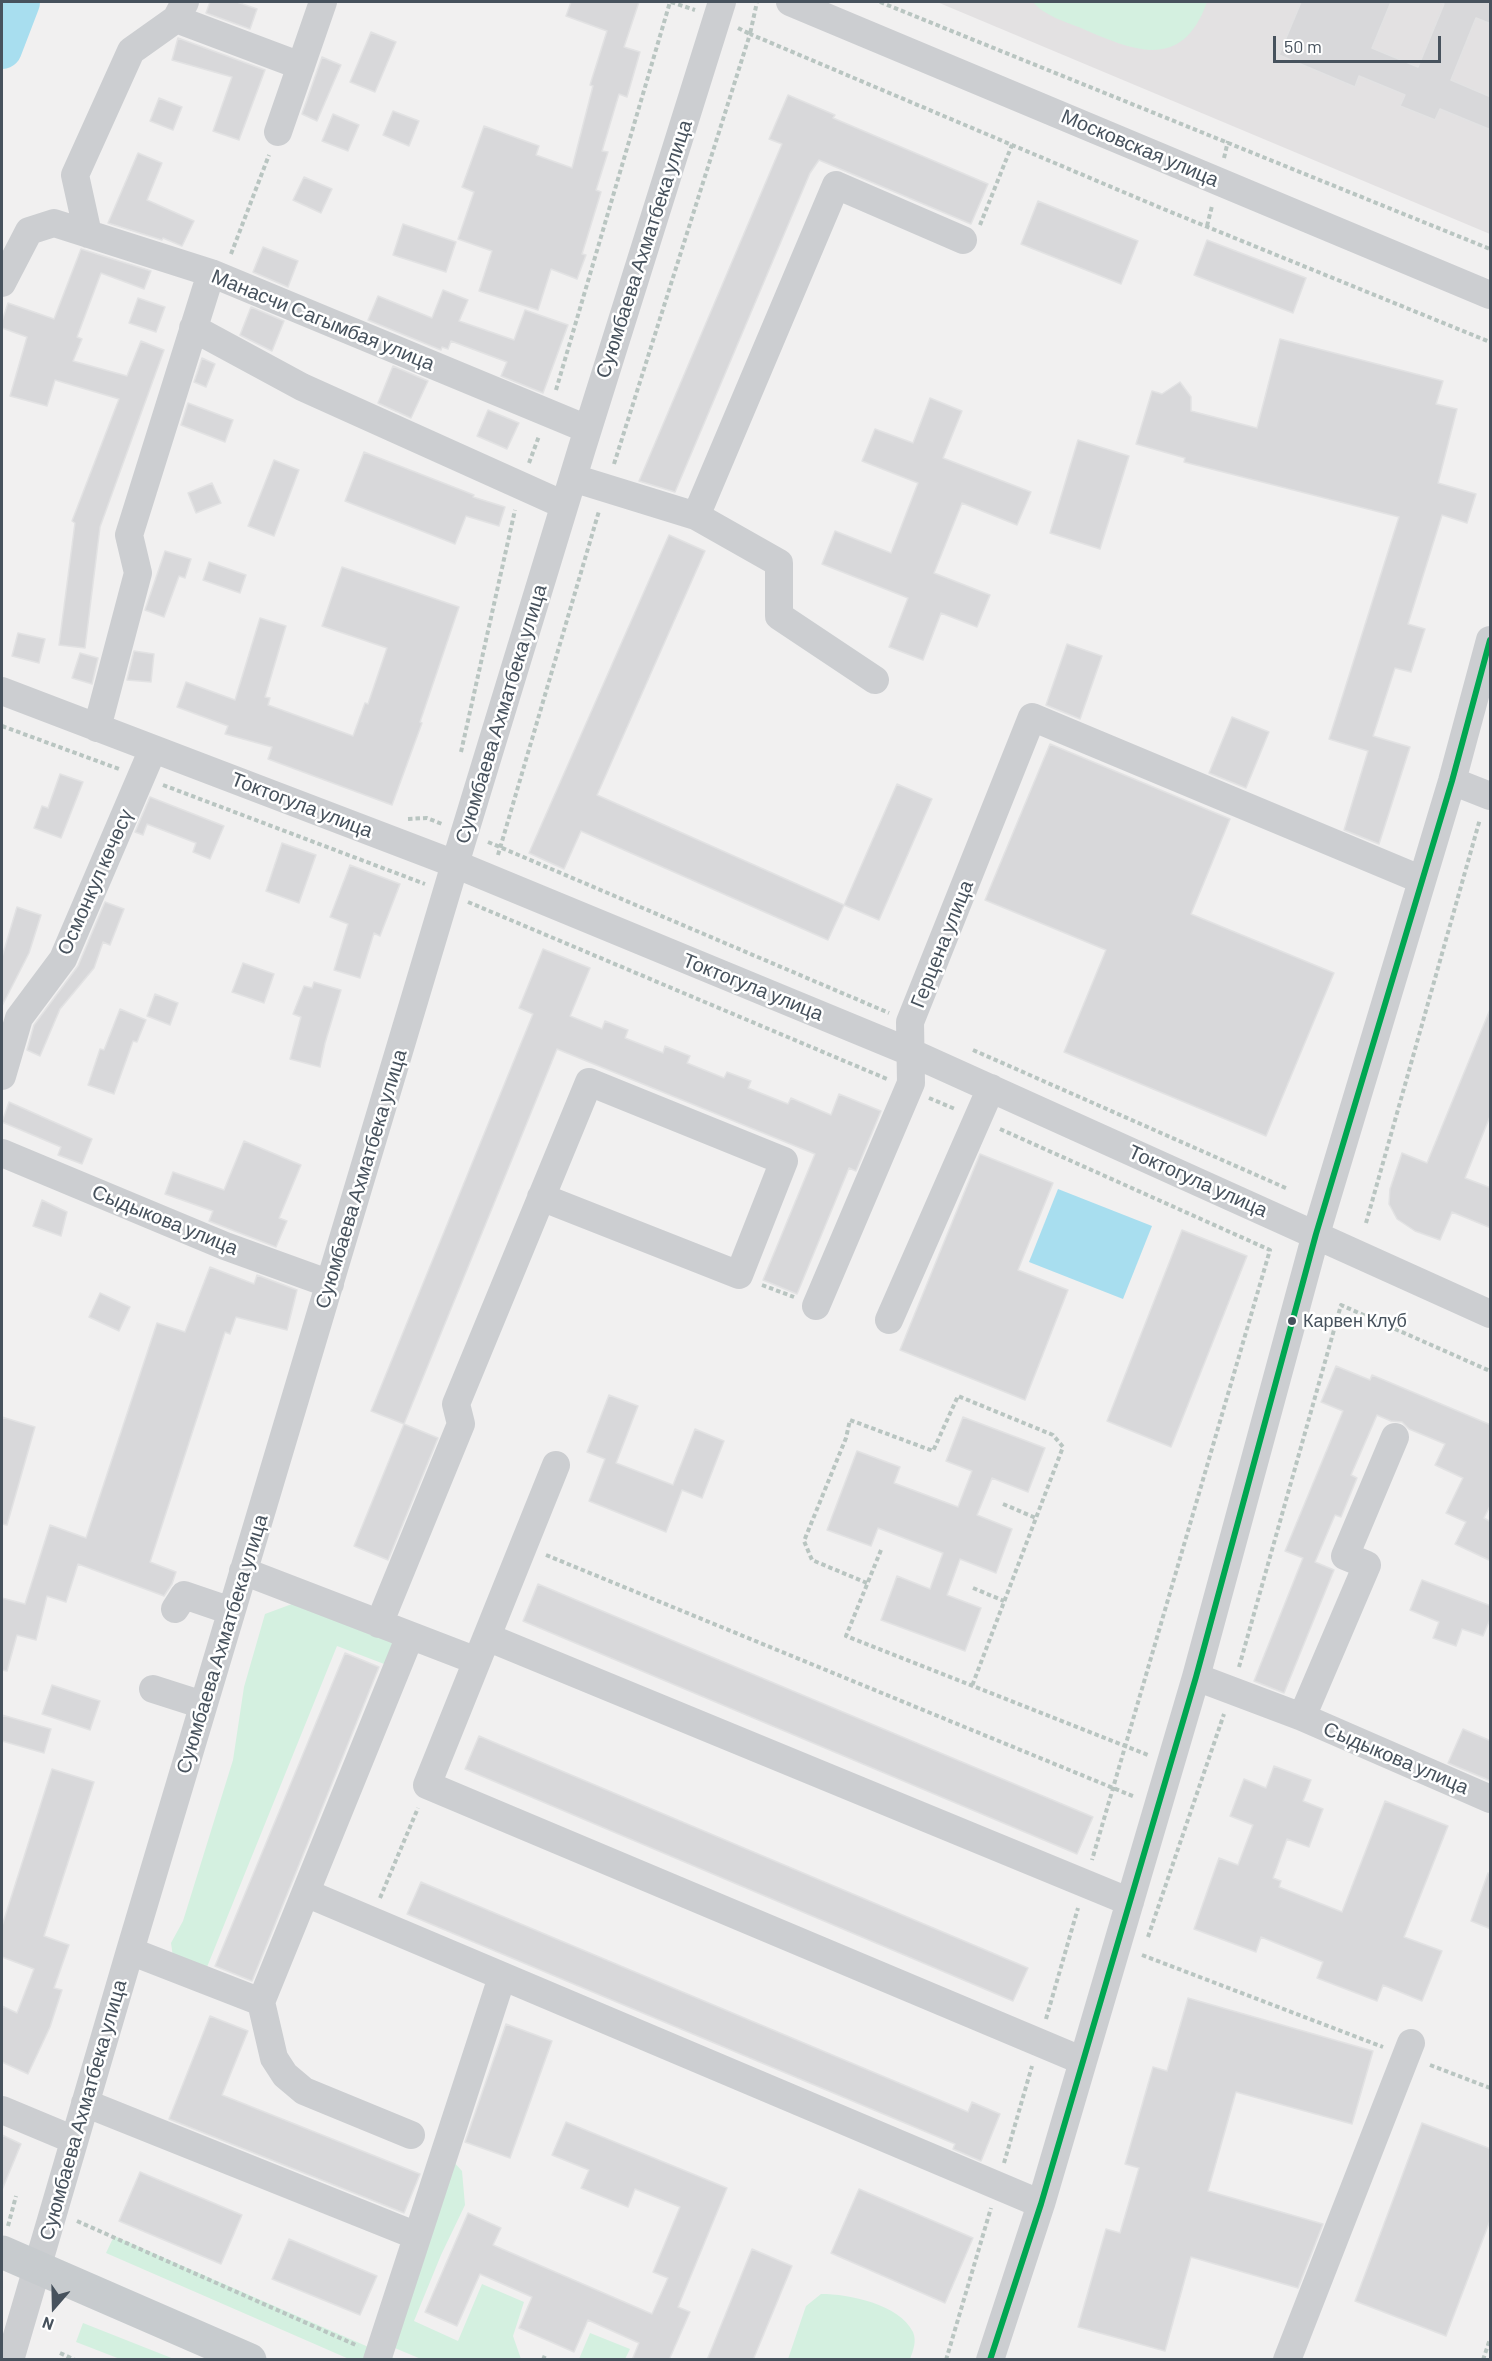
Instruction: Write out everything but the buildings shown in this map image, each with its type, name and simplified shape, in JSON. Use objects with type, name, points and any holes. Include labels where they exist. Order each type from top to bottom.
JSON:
[{"type":"main road","points":[[4,2241],[37,2268],[250,2360]]},
{"type":"street","points":[[278,132],[323,2]]},
{"type":"street","name":"Суюмбаева Ахматбека улица","points":[[10,2360],[455,864],[587,429],[722,2]]},
{"type":"street","name":"Московская улица","points":[[790,2],[1491,295]]},
{"type":"street","points":[[88,234],[75,175],[131,51],[180,10],[301,66]]},
{"type":"street","points":[[696,516],[836,185],[963,240]]},
{"type":"street","name":"Манасчи Сагымбая улица","points":[[2,283],[29,231],[54,223],[216,275],[587,429]]},
{"type":"street","points":[[97,728],[138,573],[129,536],[194,328],[216,275]]},
{"type":"street","points":[[194,328],[302,387],[564,505]]},
{"type":"street","points":[[573,478],[696,516],[779,562],[779,616],[875,680]]},
{"type":"street","points":[[990,2360],[1041,2204],[1197,1677],[1316,1234],[1452,781],[1491,640]]},
{"type":"street","name":"Токтогула улица","points":[[2,692],[455,864],[910,1052],[1491,1314]]},
{"type":"street","name":"Герцена улица","points":[[816,1306],[911,1083],[910,1022],[1032,717],[1422,880]]},
{"type":"street","name":"Осмонкул көчөсү","points":[[2,1076],[19,1018],[63,959],[153,749]]},
{"type":"street","points":[[1452,781],[1489,796]]},
{"type":"street","points":[[379,1624],[461,1424],[456,1404],[541,1197],[589,1082],[784,1161],[739,1275],[541,1197]]},
{"type":"street","points":[[889,1320],[991,1088]]},
{"type":"street","name":"Сыдыкова улица","points":[[2,1153],[225,1246],[330,1284]]},
{"type":"street","points":[[1302,1717],[1366,1565],[1345,1556],[1395,1437]]},
{"type":"street","points":[[556,1465],[428,1785],[1083,2061]]},
{"type":"street","points":[[243,1571],[410,1636],[482,1649],[1130,1902]]},
{"type":"street","points":[[175,1609],[184,1595],[231,1611]]},
{"type":"street","points":[[410,1636],[261,2002],[274,2058],[285,2075],[304,2091],[411,2135]]},
{"type":"street","name":"Сыдыкова улица","points":[[1197,1677],[1302,1717],[1491,1799]]},
{"type":"street","points":[[153,1689],[203,1705]]},
{"type":"street","points":[[306,1893],[1041,2204]]},
{"type":"street","points":[[130,1951],[261,2002]]},
{"type":"street","points":[[377,2357],[502,1977]]},
{"type":"street","points":[[1287,2360],[1409,2050]]},
{"type":"street","points":[[85,2103],[417,2236]]},
{"type":"street","points":[[2,2110],[74,2140]]},
{"type":"path","points":[[481,908],[606,488],[750,34],[757,2]]},
{"type":"path","points":[[880,2],[1491,249]]},
{"type":"path","points":[[750,34],[1012,145],[1491,342]]},
{"type":"path","points":[[216,275],[278,132]]},
{"type":"path","points":[[963,240],[976,233],[1012,145]]},
{"type":"path","points":[[2,726],[447,893],[908,1089],[1270,1250],[946,2360]]},
{"type":"path","points":[[1366,1223],[1489,796]]},
{"type":"path","points":[[739,1275],[816,1306]]},
{"type":"path","points":[[1232,1691],[1341,1305],[1491,1371]]},
{"type":"path","points":[[867,1583],[812,1560],[804,1541],[846,1438],[850,1420],[933,1451],[958,1396],[1053,1435],[1063,1447],[972,1686]]},
{"type":"path","points":[[1003,1504],[1036,1518]]},
{"type":"path","points":[[523,1545],[1158,1807]]},
{"type":"path","points":[[881,1550],[846,1636],[1171,1764]]},
{"type":"path","points":[[973,1588],[1004,1601]]},
{"type":"path","points":[[370,1921],[428,1785]]},
{"type":"path","points":[[1142,1955],[1409,2050],[1491,2088]]},
{"type":"path","points":[[4,2241],[16,2196]]},
{"type":"path","points":[[76,2221],[377,2357]]},
{"type":"path","points":[[1483,2360],[1491,2339]]},
{"type":"path","points":[[60,2354],[75,2360]]},
{"type":"shaded area","points":[[937,2],[1490,2],[1490,234]]},
{"type":"green space","points":[[1033,2],[1207,2],[1197,24],[1184,39],[1170,47],[1154,50],[1120,43],[1062,21],[1037,7]]},
{"type":"green space","points":[[300,1601],[404,1638],[392,1667],[337,1646],[205,1972],[173,1957],[171,1943],[183,1921],[233,1760],[244,1687],[265,1614]]},
{"type":"green space","points":[[451,2159],[462,2171],[465,2205],[441,2255],[414,2321],[458,2341],[482,2284],[524,2302],[513,2336],[521,2359],[421,2359],[390,2346]]},
{"type":"green space","points":[[114,2236],[396,2359],[349,2359],[106,2253]]},
{"type":"green space","points":[[821,2294],[872,2302],[897,2314],[906,2322],[914,2335],[914,2346],[910,2359],[788,2359],[806,2306]]},
{"type":"green space","points":[[83,2323],[174,2359],[120,2359],[76,2342]]},
{"type":"green space","points":[[590,2333],[630,2349],[625,2359],[579,2359]]},
{"type":"water","points":[[1058,1189],[1152,1226],[1123,1299],[1029,1262]]},
{"type":"waterway","points":[[2,49],[20,2]]},
{"type":"transit line","points":[[990,2360],[1041,2204],[1196,1677],[1316,1234],[1452,781],[1490,640]]},
{"type":"place","name":"Карвен Клуб","points":[[1292,1321]]}]
